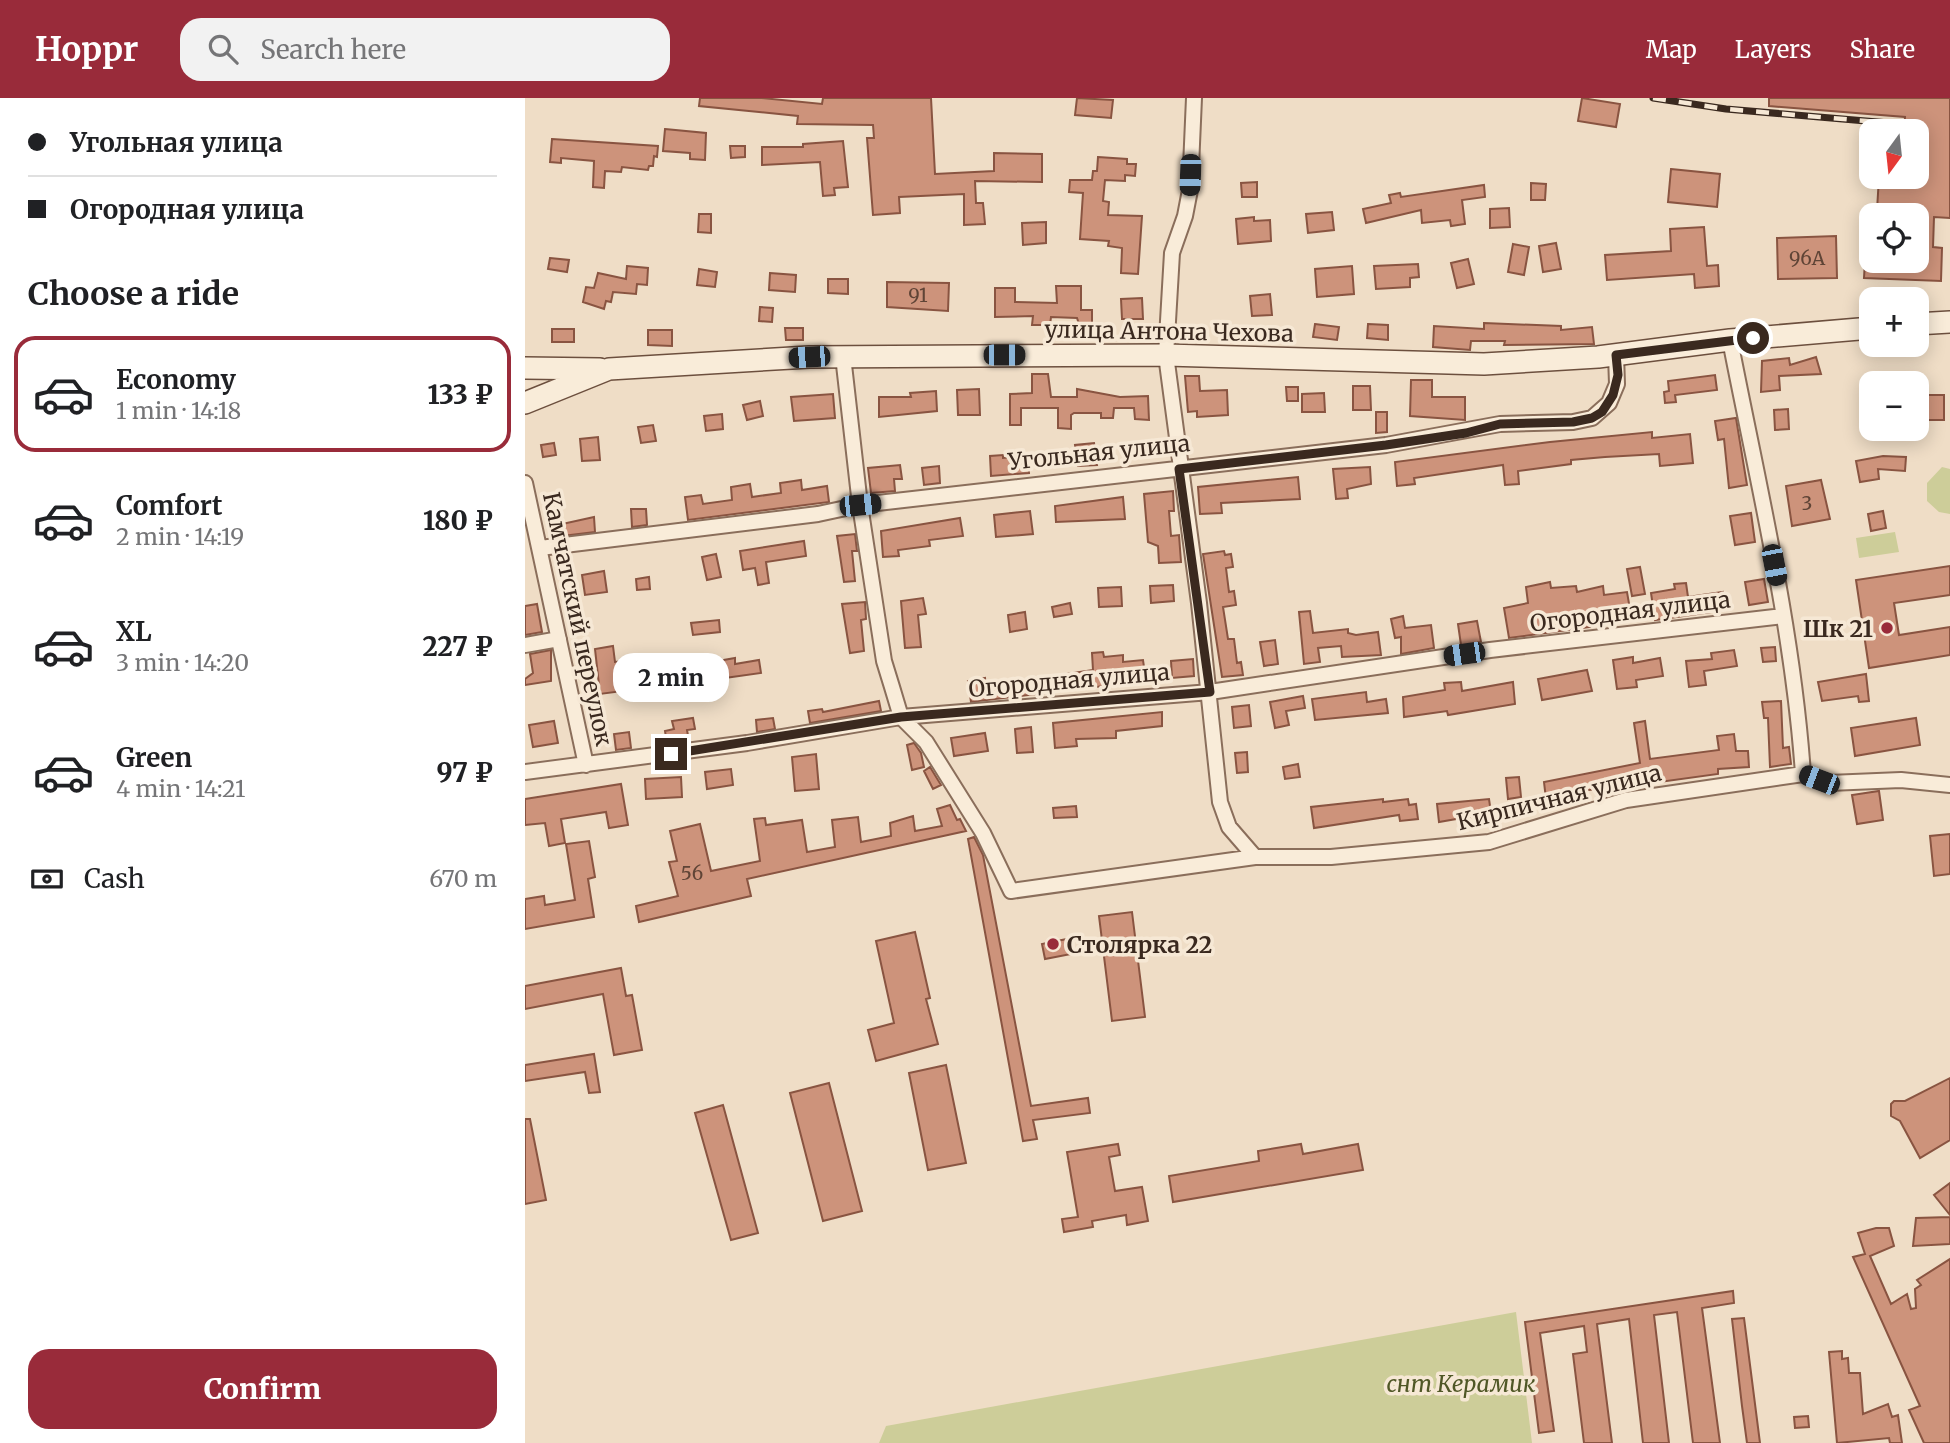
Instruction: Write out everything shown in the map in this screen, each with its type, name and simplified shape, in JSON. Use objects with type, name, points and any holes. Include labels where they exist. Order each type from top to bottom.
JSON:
[{"type":"street","points":[[1194,98],[1190,190],[1172,254],[1166,355],[1210,692],[1223,815],[1237,839],[1255,857]]},
{"type":"street","points":[[1929,323],[1950,322]]},
{"type":"street","points":[[1616,355],[1730,340],[1859,329]]},
{"type":"street","points":[[1730,340],[1783,615],[1799,720],[1803,774]]},
{"type":"street","name":"улица Антона Чехова","points":[[525,403],[609,369],[843,356],[1166,355],[1484,364],[1616,355]]},
{"type":"street","name":"Угольная улица","points":[[540,548],[818,514],[860,505],[1386,445],[1466,433],[1500,424],[1573,422],[1592,418],[1602,412],[1613,395],[1618,375],[1616,355]]},
{"type":"street","points":[[843,356],[860,505],[884,661],[901,717]]},
{"type":"street","points":[[525,368],[609,369]]},
{"type":"street","name":"Камчатский переулок","points":[[525,483],[586,765]]},
{"type":"street","name":"Огородная улица","points":[[525,772],[747,743],[901,717],[1210,692],[1490,650],[1783,615]]},
{"type":"street","points":[[525,645],[559,639]]},
{"type":"street","name":"Кирпичная улица","points":[[901,717],[926,742],[983,833],[1011,891],[1255,857],[1331,857],[1489,842],[1626,800],[1803,774],[1829,783],[1901,780],[1950,785]]},
{"type":"green space","points":[[1942,467],[1950,469],[1950,514],[1939,512],[1927,501],[1927,483]]},
{"type":"green space","points":[[1895,532],[1899,552],[1859,558],[1856,538]]},
{"type":"green space","name":"снт Керамик","points":[[1516,1312],[1532,1443],[879,1443],[886,1426]]},
{"type":"building","points":[[700,98],[762,98],[822,104],[823,98],[931,98],[935,174],[994,171],[994,153],[1042,154],[1042,182],[975,181],[976,203],[983,203],[985,224],[964,225],[964,194],[899,197],[900,213],[873,215],[867,138],[874,138],[873,125],[797,124],[798,116],[699,106]]},
{"type":"building","points":[[1077,98],[1113,100],[1111,118],[1075,115]]},
{"type":"building","points":[[1582,98],[1620,104],[1616,127],[1578,121]]},
{"type":"building","points":[[1769,98],[1950,98],[1950,218],[1934,217],[1933,247],[1942,248],[1941,281],[1864,278],[1864,273],[1929,273],[1929,203],[1877,203],[1878,189],[1929,189],[1929,119],[1769,106]]},
{"type":"building","points":[[665,129],[706,133],[705,160],[690,159],[690,153],[663,151]]},
{"type":"building","points":[[552,139],[658,146],[657,157],[654,156],[653,166],[649,166],[648,170],[622,167],[621,172],[605,171],[604,188],[593,187],[594,161],[561,158],[561,163],[550,162]]},
{"type":"building","points":[[843,141],[848,187],[834,188],[835,195],[823,196],[820,162],[762,165],[762,147],[803,147],[803,144]]},
{"type":"building","points":[[730,146],[745,146],[745,157],[731,158]]},
{"type":"building","points":[[1098,157],[1127,159],[1127,164],[1136,164],[1135,176],[1125,175],[1125,181],[1105,180],[1103,201],[1109,202],[1108,215],[1142,216],[1138,274],[1121,273],[1122,248],[1108,246],[1109,241],[1080,239],[1083,193],[1069,192],[1070,180],[1092,180],[1093,171],[1097,171]]},
{"type":"building","points":[[1671,169],[1720,174],[1717,207],[1668,202]]},
{"type":"building","points":[[1257,182],[1257,197],[1242,197],[1241,183]]},
{"type":"building","points":[[1531,183],[1546,184],[1545,200],[1531,200]]},
{"type":"building","points":[[1484,185],[1485,197],[1462,200],[1465,224],[1451,226],[1450,220],[1422,223],[1421,210],[1366,223],[1363,209],[1391,203],[1389,195],[1400,193],[1401,197]]},
{"type":"building","points":[[1509,208],[1510,227],[1490,228],[1490,209]]},
{"type":"building","points":[[1332,212],[1334,230],[1308,233],[1306,214]]},
{"type":"building","points":[[699,214],[711,214],[711,233],[698,232]]},
{"type":"building","points":[[1254,217],[1254,221],[1270,220],[1271,241],[1238,244],[1236,219]]},
{"type":"building","points":[[1046,222],[1046,243],[1023,245],[1022,223]]},
{"type":"building","points":[[1704,227],[1707,266],[1718,265],[1719,286],[1695,288],[1694,274],[1607,280],[1605,255],[1671,251],[1670,229]]},
{"type":"building","points":[[1836,236],[1837,278],[1778,279],[1777,238]]},
{"type":"building","points":[[1556,243],[1561,269],[1543,272],[1539,246]]},
{"type":"building","points":[[1513,244],[1529,247],[1524,275],[1508,272]]},
{"type":"building","points":[[550,258],[569,260],[567,272],[548,269]]},
{"type":"building","points":[[1468,259],[1474,284],[1457,288],[1451,263]]},
{"type":"building","points":[[1418,264],[1419,277],[1410,278],[1410,287],[1376,289],[1374,266]]},
{"type":"building","points":[[627,266],[648,268],[647,285],[637,284],[636,294],[613,292],[611,302],[606,301],[604,309],[583,302],[586,287],[594,288],[598,273],[626,279]]},
{"type":"building","points":[[1352,266],[1354,294],[1317,297],[1315,269]]},
{"type":"building","points":[[699,269],[717,272],[715,287],[697,285]]},
{"type":"building","points":[[770,273],[796,275],[795,292],[769,290]]},
{"type":"building","points":[[828,279],[848,279],[848,294],[828,293]]},
{"type":"building","points":[[887,282],[949,283],[948,311],[887,307]]},
{"type":"building","points":[[1056,286],[1081,286],[1081,310],[1092,310],[1092,324],[1079,324],[1077,318],[1051,317],[1050,325],[1032,325],[1033,316],[995,317],[995,288],[1015,288],[1015,302],[1057,303]]},
{"type":"building","points":[[1270,294],[1272,315],[1252,316],[1250,296]]},
{"type":"building","points":[[1142,298],[1143,319],[1122,319],[1121,299]]},
{"type":"building","points":[[760,307],[773,308],[772,322],[759,321]]},
{"type":"building","points":[[1484,323],[1561,326],[1561,330],[1592,327],[1594,344],[1504,345],[1505,341],[1471,341],[1470,350],[1433,347],[1434,326],[1484,329]]},
{"type":"building","points":[[1315,324],[1339,327],[1337,340],[1313,337]]},
{"type":"building","points":[[1368,324],[1388,325],[1388,340],[1367,338]]},
{"type":"building","points":[[785,328],[803,328],[803,340],[786,340]]},
{"type":"building","points":[[552,329],[574,329],[574,342],[552,342]]},
{"type":"building","points":[[648,330],[672,330],[672,346],[648,345]]},
{"type":"building","points":[[1816,357],[1821,374],[1779,376],[1780,390],[1761,392],[1762,361],[1789,358],[1790,365]]},
{"type":"building","points":[[1032,374],[1048,374],[1051,397],[1077,397],[1077,389],[1120,397],[1148,396],[1149,420],[1135,419],[1134,408],[1114,408],[1113,418],[1101,418],[1101,413],[1074,413],[1071,415],[1071,429],[1058,428],[1058,408],[1021,408],[1021,425],[1010,425],[1010,394],[1032,393]]},
{"type":"building","points":[[1715,375],[1717,390],[1675,395],[1676,402],[1665,403],[1664,392],[1669,391],[1668,381]]},
{"type":"building","points":[[1185,376],[1199,376],[1200,391],[1227,390],[1228,415],[1197,417],[1197,411],[1188,412]]},
{"type":"building","points":[[1411,380],[1432,380],[1432,397],[1465,397],[1465,420],[1410,416]]},
{"type":"building","points":[[1353,386],[1370,386],[1371,410],[1353,410]]},
{"type":"building","points":[[1286,387],[1298,387],[1298,401],[1287,401]]},
{"type":"building","points":[[979,389],[980,415],[958,415],[957,390]]},
{"type":"building","points":[[936,391],[937,411],[879,417],[879,397],[911,397],[910,393]]},
{"type":"building","points":[[1324,393],[1325,412],[1302,412],[1302,394]]},
{"type":"building","points":[[833,394],[835,418],[794,421],[791,397]]},
{"type":"building","points":[[1929,395],[1944,395],[1944,420],[1929,420]]},
{"type":"building","points":[[760,401],[763,416],[747,420],[743,405]]},
{"type":"building","points":[[1788,409],[1789,429],[1775,430],[1774,410]]},
{"type":"building","points":[[1376,412],[1387,412],[1387,432],[1376,433]]},
{"type":"building","points":[[722,414],[723,429],[706,431],[704,416]]},
{"type":"building","points":[[1736,418],[1747,485],[1729,488],[1724,439],[1718,440],[1715,421]]},
{"type":"building","points":[[653,425],[656,441],[641,443],[638,427]]},
{"type":"building","points":[[1652,432],[1652,438],[1690,434],[1693,463],[1660,466],[1659,454],[1605,457],[1571,460],[1571,464],[1518,471],[1519,484],[1505,485],[1503,465],[1414,478],[1415,484],[1397,486],[1395,462]]},
{"type":"building","points":[[598,437],[600,460],[582,461],[580,439]]},
{"type":"building","points":[[554,443],[556,455],[543,457],[541,445]]},
{"type":"building","points":[[1094,443],[1097,465],[1078,466],[1075,445]]},
{"type":"building","points":[[1003,455],[1003,458],[1028,456],[1029,473],[991,476],[990,456]]},
{"type":"building","points":[[1883,456],[1906,457],[1905,471],[1878,469],[1879,479],[1860,482],[1856,461]]},
{"type":"building","points":[[900,465],[902,479],[894,479],[895,491],[871,493],[868,468]]},
{"type":"building","points":[[939,466],[940,483],[924,485],[922,468]]},
{"type":"building","points":[[1370,467],[1371,484],[1347,489],[1348,498],[1336,499],[1333,469]]},
{"type":"building","points":[[1298,477],[1300,499],[1221,503],[1222,513],[1200,514],[1198,487]]},
{"type":"building","points":[[801,480],[802,490],[827,486],[829,502],[688,520],[685,497],[701,495],[703,504],[732,500],[731,487],[750,484],[752,497],[781,493],[780,483]]},
{"type":"building","points":[[1821,480],[1830,519],[1792,526],[1786,486]]},
{"type":"building","points":[[1173,491],[1174,511],[1169,511],[1171,536],[1179,535],[1181,562],[1159,563],[1158,546],[1148,542],[1144,494]]},
{"type":"building","points":[[1123,497],[1125,519],[1056,522],[1055,506]]},
{"type":"building","points":[[631,509],[646,509],[647,525],[632,527]]},
{"type":"building","points":[[1030,511],[1033,534],[996,537],[994,515]]},
{"type":"building","points":[[1883,511],[1886,528],[1871,531],[1868,514]]},
{"type":"building","points":[[1751,513],[1755,542],[1735,545],[1730,516]]},
{"type":"building","points":[[594,517],[595,532],[554,537],[553,526]]},
{"type":"building","points":[[960,518],[963,536],[929,540],[930,546],[898,550],[899,556],[883,557],[881,531]]},
{"type":"building","points":[[855,534],[857,551],[852,551],[855,581],[844,582],[837,536]]},
{"type":"building","points":[[804,541],[806,556],[766,562],[769,583],[758,585],[755,568],[743,570],[740,551]]},
{"type":"building","points":[[1224,551],[1225,555],[1231,554],[1233,567],[1226,568],[1229,592],[1234,591],[1236,605],[1223,607],[1228,639],[1234,639],[1237,663],[1241,662],[1243,675],[1222,677],[1203,554]]},
{"type":"building","points":[[716,554],[721,577],[707,580],[702,557]]},
{"type":"building","points":[[1950,566],[1950,595],[1894,603],[1899,635],[1950,627],[1950,655],[1869,668],[1856,580]]},
{"type":"building","points":[[1640,567],[1645,594],[1632,596],[1627,569]]},
{"type":"building","points":[[604,571],[607,592],[585,595],[582,575]]},
{"type":"building","points":[[649,577],[650,589],[637,590],[636,579]]},
{"type":"building","points":[[1764,579],[1768,602],[1749,605],[1745,582]]},
{"type":"building","points":[[1550,582],[1551,588],[1576,586],[1577,592],[1603,586],[1604,595],[1627,592],[1632,621],[1615,623],[1612,607],[1588,611],[1590,627],[1509,638],[1504,608],[1528,603],[1526,587]]},
{"type":"building","points":[[1686,583],[1688,597],[1723,592],[1726,610],[1655,620],[1651,593],[1675,589],[1674,584]]},
{"type":"building","points":[[1173,585],[1174,601],[1151,603],[1150,586]]},
{"type":"building","points":[[1121,587],[1122,606],[1099,607],[1098,588]]},
{"type":"building","points":[[923,598],[926,614],[918,615],[921,647],[905,648],[901,601]]},
{"type":"building","points":[[865,602],[866,619],[861,620],[864,651],[850,653],[842,604]]},
{"type":"building","points":[[1070,603],[1072,614],[1054,617],[1052,607]]},
{"type":"building","points":[[537,604],[542,632],[525,635],[525,606]]},
{"type":"building","points":[[1310,611],[1313,633],[1348,629],[1348,633],[1356,635],[1378,632],[1381,655],[1342,657],[1341,646],[1318,648],[1320,662],[1304,664],[1299,612]]},
{"type":"building","points":[[1025,612],[1027,629],[1010,632],[1008,615]]},
{"type":"building","points":[[1403,616],[1405,628],[1431,625],[1434,648],[1401,654],[1401,637],[1395,638],[1391,619]]},
{"type":"building","points":[[719,620],[720,632],[693,635],[691,623]]},
{"type":"building","points":[[1477,621],[1481,642],[1461,645],[1458,624]]},
{"type":"building","points":[[1275,640],[1278,664],[1264,666],[1260,642]]},
{"type":"building","points":[[613,646],[615,662],[643,659],[645,676],[621,679],[623,691],[600,694],[595,649]]},
{"type":"building","points":[[1775,647],[1776,661],[1763,662],[1761,648]]},
{"type":"building","points":[[551,650],[551,681],[525,685],[525,679],[533,673],[530,654]]},
{"type":"building","points":[[1734,650],[1737,666],[1704,671],[1706,685],[1689,687],[1686,661],[1712,659],[1711,653]]},
{"type":"building","points":[[1103,652],[1104,657],[1123,655],[1123,662],[1143,660],[1146,681],[971,702],[968,681],[985,678],[986,686],[1093,670],[1092,653]]},
{"type":"building","points":[[1633,657],[1633,663],[1660,658],[1663,676],[1636,680],[1637,687],[1617,689],[1613,660]]},
{"type":"building","points":[[735,658],[735,664],[759,660],[761,673],[696,682],[695,665]]},
{"type":"building","points":[[1193,659],[1194,676],[1172,678],[1171,661]]},
{"type":"building","points":[[1587,670],[1592,691],[1542,700],[1538,679]]},
{"type":"building","points":[[1866,674],[1869,701],[1859,702],[1858,696],[1822,701],[1818,682]]},
{"type":"building","points":[[1461,682],[1462,691],[1513,682],[1515,704],[1448,715],[1447,711],[1404,717],[1403,697],[1445,690],[1444,683]]},
{"type":"building","points":[[1366,692],[1367,702],[1386,699],[1388,713],[1315,720],[1312,699]]},
{"type":"building","points":[[1303,696],[1305,708],[1286,711],[1289,725],[1275,728],[1270,702]]},
{"type":"building","points":[[879,701],[881,711],[810,723],[808,711],[822,709],[823,712]]},
{"type":"building","points":[[1781,701],[1783,748],[1789,747],[1791,764],[1770,767],[1768,718],[1764,718],[1762,702]]},
{"type":"building","points":[[1249,705],[1251,726],[1234,728],[1232,707]]},
{"type":"building","points":[[1162,712],[1162,726],[1116,731],[1116,738],[1076,739],[1077,746],[1055,748],[1053,723]]},
{"type":"building","points":[[693,718],[695,729],[687,730],[689,741],[667,744],[665,731],[674,729],[672,721]]},
{"type":"building","points":[[773,718],[775,729],[757,732],[756,720]]},
{"type":"building","points":[[1916,718],[1920,745],[1855,756],[1851,728]]},
{"type":"building","points":[[554,721],[558,743],[533,747],[529,725]]},
{"type":"building","points":[[1645,721],[1650,759],[1719,750],[1717,736],[1734,734],[1736,751],[1748,751],[1749,767],[1718,769],[1718,774],[1623,787],[1565,792],[1565,796],[1546,799],[1544,782],[1640,763],[1634,723]]},
{"type":"building","points":[[1031,727],[1033,752],[1017,753],[1015,729]]},
{"type":"building","points":[[629,732],[631,748],[616,750],[614,734]]},
{"type":"building","points":[[985,733],[988,751],[954,756],[951,738]]},
{"type":"building","points":[[914,743],[921,753],[924,767],[912,770],[907,745]]},
{"type":"building","points":[[1247,752],[1248,772],[1237,773],[1235,753]]},
{"type":"building","points":[[816,754],[819,789],[795,791],[792,757]]},
{"type":"building","points":[[1298,764],[1300,777],[1285,779],[1283,767]]},
{"type":"building","points":[[930,767],[941,785],[933,789],[924,771]]},
{"type":"building","points":[[731,769],[733,785],[707,789],[705,772]]},
{"type":"building","points":[[681,777],[682,797],[646,799],[645,779]]},
{"type":"building","points":[[1519,777],[1521,797],[1508,799],[1506,778]]},
{"type":"building","points":[[621,784],[628,825],[609,828],[606,812],[561,819],[565,843],[549,846],[545,823],[525,825],[525,799]]},
{"type":"building","points":[[1879,791],[1883,820],[1857,824],[1852,795]]},
{"type":"building","points":[[1383,799],[1383,802],[1408,799],[1409,805],[1416,804],[1418,819],[1400,821],[1399,815],[1314,828],[1311,807]]},
{"type":"building","points":[[1489,799],[1491,813],[1439,822],[1437,804]]},
{"type":"building","points":[[950,805],[966,831],[747,879],[751,896],[639,922],[636,906],[678,896],[669,862],[677,861],[670,831],[700,824],[711,871],[760,861],[754,819],[765,818],[766,825],[802,820],[807,852],[835,847],[832,820],[858,817],[861,842],[891,836],[890,823],[913,816],[915,831],[942,826],[937,809]]},
{"type":"building","points":[[1076,806],[1077,817],[1054,818],[1053,808]]},
{"type":"building","points":[[1950,834],[1950,874],[1934,876],[1930,836]]},
{"type":"building","points":[[974,837],[983,855],[1031,1106],[1088,1098],[1090,1113],[1033,1120],[1037,1139],[1023,1141],[968,839]]},
{"type":"building","points":[[589,841],[595,877],[588,879],[594,917],[525,929],[525,899],[544,896],[545,905],[575,900],[566,844]]},
{"type":"building","points":[[1132,912],[1145,1017],[1112,1021],[1099,916]]},
{"type":"building","points":[[915,932],[930,998],[926,999],[938,1044],[876,1061],[868,1030],[894,1023],[876,941]]},
{"type":"building","points":[[1067,939],[1071,954],[1045,959],[1042,944]]},
{"type":"building","points":[[621,968],[626,996],[632,995],[642,1050],[614,1055],[603,994],[525,1009],[525,986]]},
{"type":"building","points":[[594,1054],[600,1092],[589,1093],[585,1072],[525,1081],[525,1065]]},
{"type":"building","points":[[946,1065],[966,1163],[928,1170],[909,1073]]},
{"type":"building","points":[[1950,1078],[1950,1140],[1920,1158],[1900,1121],[1891,1116],[1891,1104],[1894,1101],[1905,1101]]},
{"type":"building","points":[[829,1083],[862,1211],[823,1221],[790,1093]]},
{"type":"building","points":[[723,1105],[758,1233],[731,1240],[695,1113]]},
{"type":"building","points":[[525,1119],[530,1119],[546,1200],[525,1204]]},
{"type":"building","points":[[1118,1144],[1120,1155],[1109,1157],[1115,1191],[1142,1187],[1148,1221],[1127,1225],[1126,1215],[1092,1221],[1093,1227],[1064,1232],[1062,1219],[1078,1217],[1067,1152]]},
{"type":"building","points":[[1301,1144],[1303,1154],[1358,1144],[1363,1170],[1173,1202],[1169,1176],[1259,1161],[1258,1151]]},
{"type":"building","points":[[1950,1183],[1950,1215],[1934,1195]]},
{"type":"building","points":[[1950,1217],[1950,1244],[1913,1246],[1916,1218]]},
{"type":"building","points":[[1889,1228],[1894,1246],[1870,1256],[1891,1304],[1907,1294],[1911,1309],[1916,1308],[1915,1289],[1921,1285],[1917,1280],[1950,1259],[1950,1443],[1924,1443],[1909,1410],[1920,1406],[1853,1257],[1865,1254],[1858,1233]]},
{"type":"building","points":[[1733,1291],[1734,1303],[1702,1308],[1720,1443],[1693,1443],[1677,1312],[1654,1315],[1669,1443],[1643,1443],[1629,1319],[1597,1324],[1612,1443],[1584,1443],[1573,1354],[1587,1352],[1584,1326],[1540,1333],[1554,1431],[1539,1433],[1525,1322]]},
{"type":"building","points":[[1744,1318],[1760,1443],[1747,1443],[1742,1406],[1732,1319]]},
{"type":"building","points":[[1842,1351],[1842,1359],[1848,1358],[1849,1373],[1860,1373],[1863,1414],[1888,1404],[1892,1417],[1898,1415],[1902,1443],[1890,1443],[1889,1438],[1837,1443],[1829,1352]]},
{"type":"building","points":[[1808,1416],[1809,1427],[1795,1428],[1794,1417]]},
{"type":"railway","points":[[1653,98],[1726,109],[1859,120]]},
{"type":"place","name":"Шк 21","points":[[1887,628]]},
{"type":"place","name":"Столярка 22","points":[[1053,944]]},
{"type":"route","points":[[671,754],[901,717],[1210,692],[1179,469],[1386,445],[1466,433],[1500,424],[1573,422],[1592,418],[1602,412],[1613,395],[1618,375],[1616,355],[1753,338]]}]
